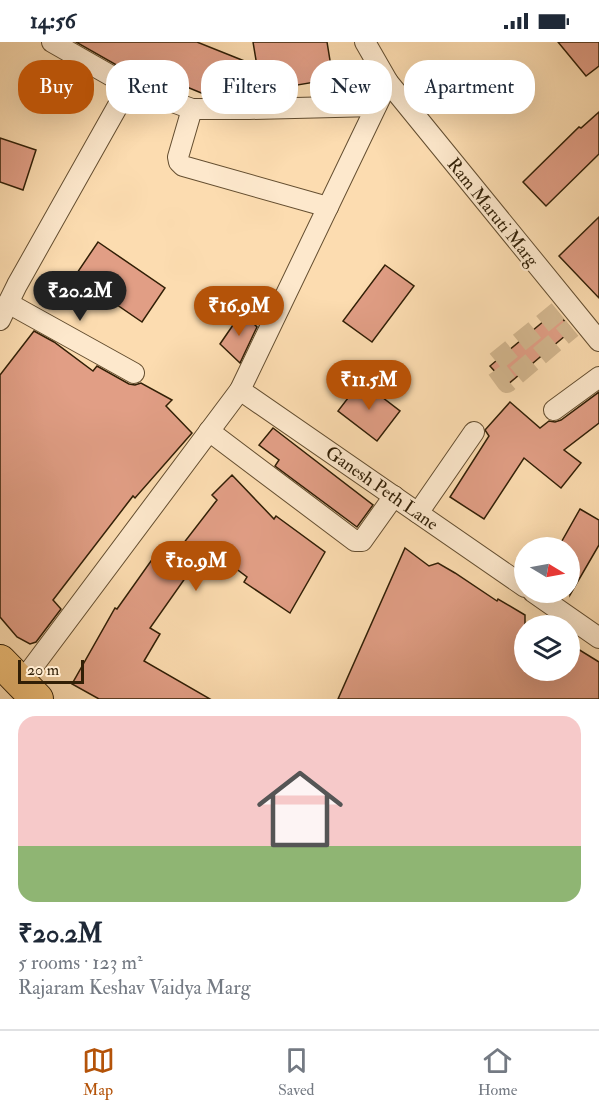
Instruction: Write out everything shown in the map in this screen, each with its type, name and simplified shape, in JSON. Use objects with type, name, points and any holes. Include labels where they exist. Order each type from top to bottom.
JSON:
[{"type":"street","points":[[52,42],[106,73]]},
{"type":"street","name":"Ram Maruti Marg","points":[[365,42],[375,60]]},
{"type":"street","name":"Ram Maruti Marg","points":[[392,87],[570,316],[599,341]]},
{"type":"street","points":[[189,108],[249,110],[310,108]]},
{"type":"street","points":[[192,109],[178,157],[183,166],[328,207]]},
{"type":"street","points":[[112,114],[8,281],[4,312],[134,373]]},
{"type":"street","points":[[19,681],[240,390],[372,114]]},
{"type":"street","points":[[554,410],[599,377]]},
{"type":"street","name":"Ganesh Peth Lane","points":[[240,390],[418,513],[514,575]]},
{"type":"street","points":[[209,431],[355,541],[362,541],[394,496]]},
{"type":"street","points":[[418,513],[474,432]]},
{"type":"street","name":"Ganesh Peth Lane","points":[[554,603],[599,638]]},
{"type":"building","points":[[76,42],[197,42],[242,60],[201,60],[201,93],[189,88],[189,60],[108,60]]},
{"type":"building","points":[[253,42],[327,42],[330,60],[310,60],[310,83],[298,85],[298,60],[256,60]]},
{"type":"building","points":[[558,42],[599,42],[599,66],[586,76]]},
{"type":"building","points":[[599,112],[599,154],[546,206],[523,182],[579,127],[581,128]]},
{"type":"building","points":[[0,138],[36,150],[23,190],[0,182]]},
{"type":"building","points":[[599,217],[599,298],[559,256]]},
{"type":"building","points":[[98,242],[165,288],[142,322],[75,276]]},
{"type":"building","points":[[385,265],[414,286],[372,342],[343,321]]},
{"type":"building","points":[[556,311],[572,330],[507,385],[490,366]]},
{"type":"building","points":[[242,312],[257,327],[240,363],[220,344]]},
{"type":"building","points":[[34,331],[54,342],[93,371],[97,366],[129,384],[141,383],[172,400],[166,406],[192,433],[135,498],[133,496],[53,600],[61,609],[36,642],[30,644],[17,637],[0,617],[0,375]]},
{"type":"building","points":[[361,381],[400,411],[377,441],[338,411]]},
{"type":"building","points":[[599,392],[599,423],[564,450],[581,463],[561,488],[524,458],[484,519],[450,497],[489,436],[485,430],[510,402],[540,428],[549,421],[561,420]]},
{"type":"building","points":[[273,428],[373,505],[357,527],[275,466],[279,460],[259,445]]},
{"type":"building","points":[[232,475],[274,519],[276,516],[325,552],[290,613],[244,582],[247,577],[207,547],[150,628],[160,634],[144,661],[210,699],[99,699],[72,684],[115,608],[117,609],[163,544],[176,553],[217,500],[212,495]]},
{"type":"building","points":[[580,509],[599,520],[599,545],[580,578],[580,537],[564,537]]},
{"type":"building","points":[[405,548],[429,566],[438,563],[497,601],[498,599],[525,615],[514,615],[514,681],[580,681],[580,650],[599,662],[599,699],[338,699]]},
{"type":"tunnel","points":[[558,311],[493,364],[507,383],[572,328]]}]
